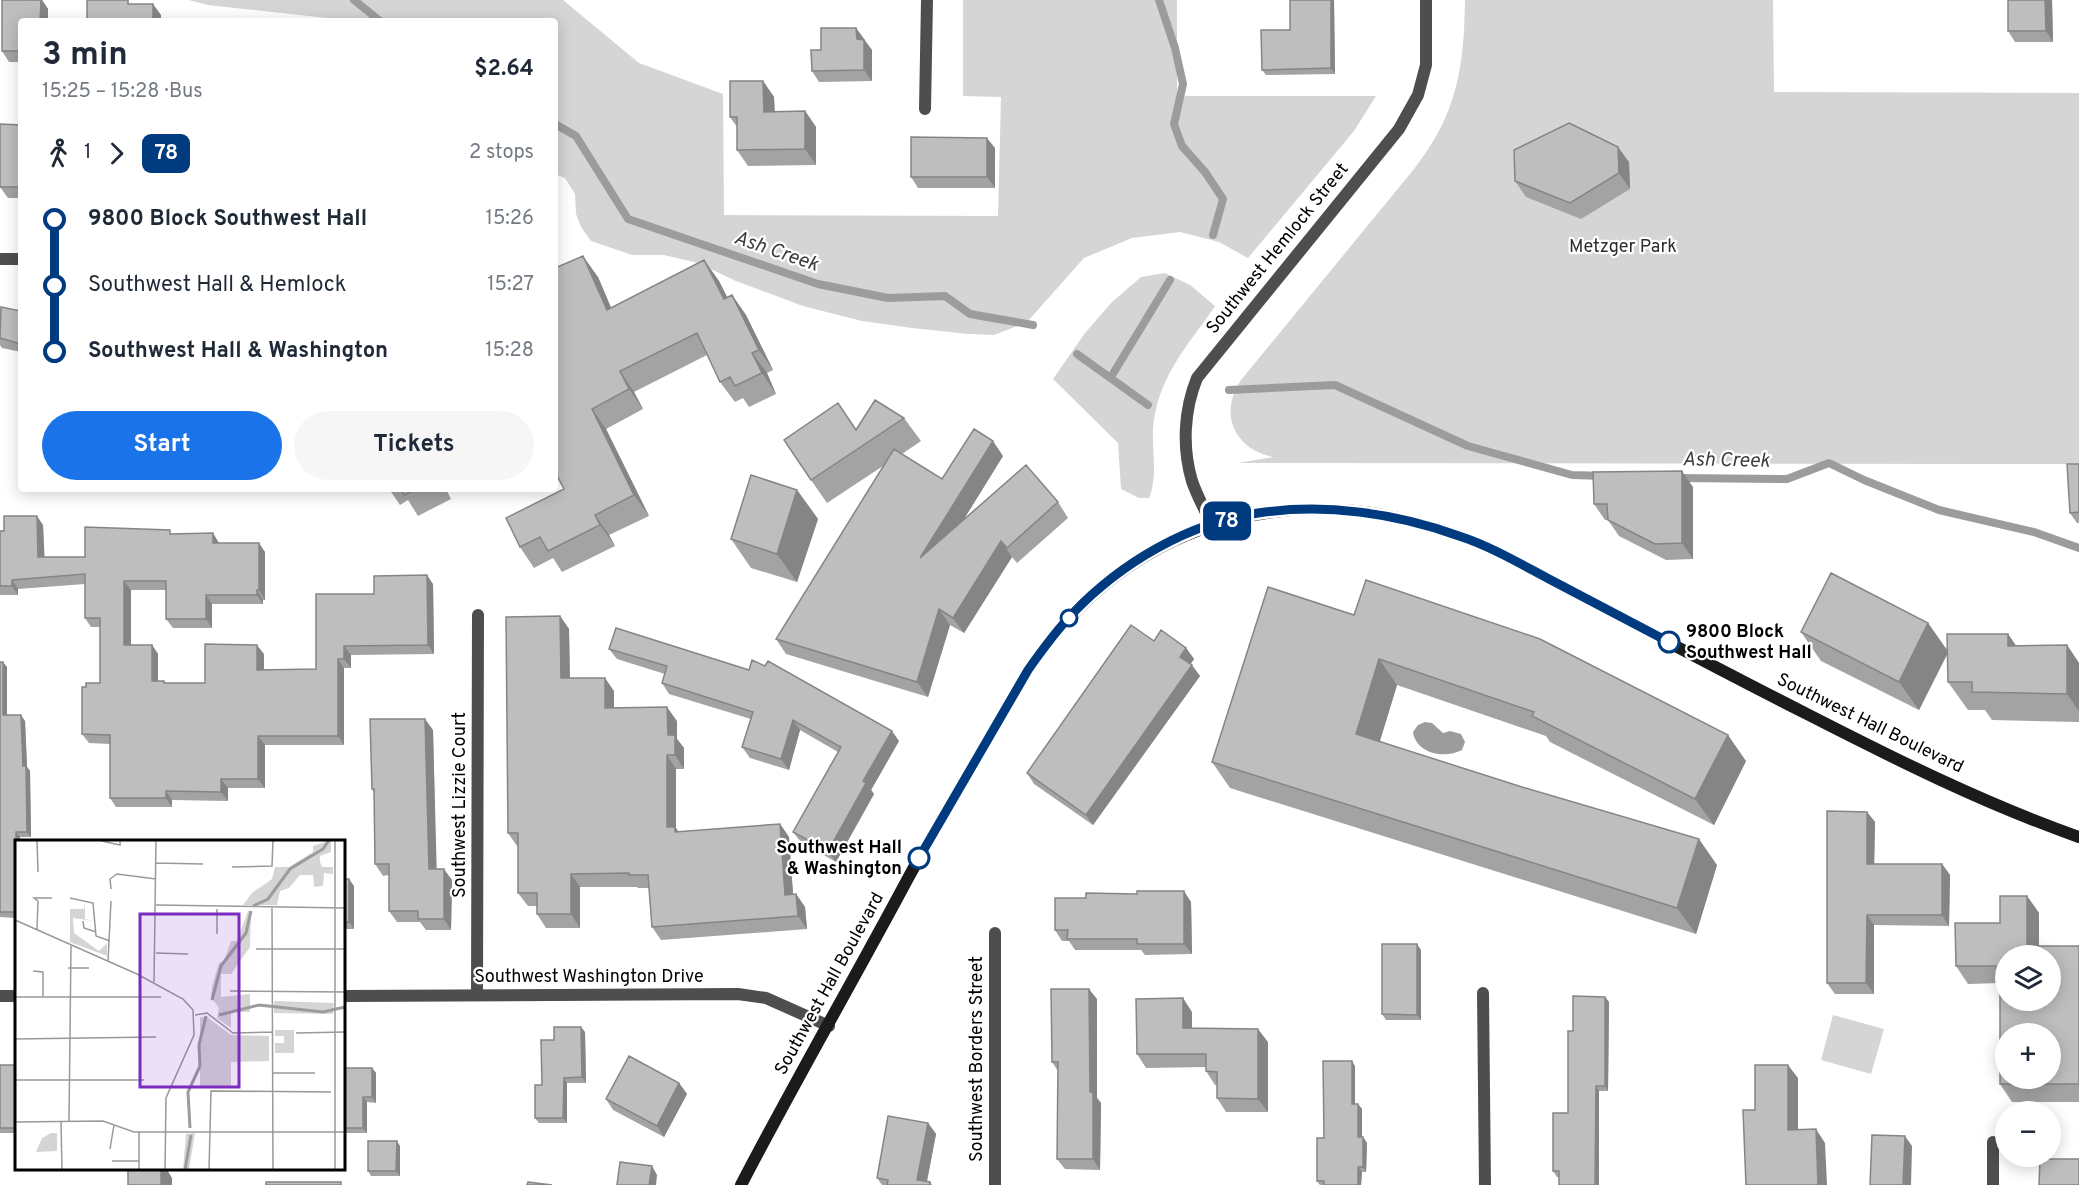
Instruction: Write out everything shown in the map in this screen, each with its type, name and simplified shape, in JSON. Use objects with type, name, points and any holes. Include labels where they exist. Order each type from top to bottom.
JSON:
[{"type":"main road","name":"Southwest Hall Boulevard","points":[[741,1185],[930,837],[1028,670],[1049,641],[1099,589],[1155,549],[1212,525],[1257,513],[1338,510],[1402,520],[1460,536],[1502,554],[1884,754],[2034,821],[2079,837]]},
{"type":"street","points":[[925,110],[927,0]]},
{"type":"street","name":"Southwest Hemlock Street","points":[[1212,525],[1191,476],[1185,422],[1189,398],[1197,378],[1398,129],[1418,95],[1426,65],[1426,0]]},
{"type":"street","points":[[0,259],[18,259]]},
{"type":"street","name":"Southwest Lizzie Court","points":[[477,995],[478,615]]},
{"type":"street","name":"Southwest Borders Street","points":[[994,1185],[995,933]]},
{"type":"street","points":[[1483,993],[1485,1185]]},
{"type":"street","name":"Southwest Washington Drive","points":[[345,996],[738,994],[766,999],[829,1026]]},
{"type":"street","points":[[1993,1142],[1993,1185]]},
{"type":"green space","points":[[189,0],[563,0],[639,63],[723,94],[724,215],[998,216],[1001,97],[963,96],[963,0],[1177,0],[1177,96],[1376,96],[1354,131],[1248,258],[1219,242],[1180,232],[1132,238],[1084,258],[1028,321],[994,335],[969,334],[862,321],[803,306],[736,281],[698,263],[664,255],[632,255],[591,241],[581,227],[576,214],[575,194],[565,178],[558,175],[558,18],[327,18],[208,5]]},
{"type":"green space","name":"Metzger Park","points":[[1465,0],[1773,0],[1774,92],[2079,93],[2079,464],[1238,463],[1274,457],[1260,453],[1240,439],[1231,417],[1234,393],[1241,380],[1414,169],[1440,129],[1449,109],[1460,69]]},
{"type":"green space","points":[[1165,273],[1190,285],[1215,306],[1175,363],[1161,393],[1153,429],[1152,490],[1149,498],[1139,498],[1121,489],[1118,443],[1053,379],[1085,333],[1112,302],[1141,277]]},
{"type":"green space","points":[[1833,1015],[1884,1029],[1871,1074],[1821,1060]]},
{"type":"shaded area","points":[[1425,722],[1432,723],[1443,733],[1450,731],[1461,734],[1465,742],[1462,750],[1440,754],[1425,750],[1415,739],[1413,732],[1418,725]]},
{"type":"building","points":[[2,0],[41,0],[40,18],[18,18],[18,51],[2,51]]},
{"type":"building","points":[[87,0],[128,0],[128,4],[153,4],[153,18],[87,18]]},
{"type":"building","points":[[1290,0],[1331,0],[1331,68],[1262,70],[1261,30],[1290,30]]},
{"type":"building","points":[[2008,0],[2045,0],[2046,31],[2008,31]]},
{"type":"building","points":[[821,28],[856,28],[857,39],[864,40],[864,70],[812,71],[811,50],[821,50]]},
{"type":"building","points":[[730,81],[763,81],[764,112],[805,111],[805,149],[737,150],[737,117],[730,117]]},
{"type":"building","points":[[1569,123],[1618,147],[1619,173],[1570,203],[1515,181],[1514,150]]},
{"type":"building","points":[[0,124],[18,125],[18,187],[0,187]]},
{"type":"building","points":[[911,137],[987,138],[987,177],[911,177]]},
{"type":"building","points":[[583,256],[607,310],[704,260],[724,299],[732,295],[759,350],[752,353],[762,373],[735,386],[730,377],[720,382],[697,333],[620,371],[629,389],[592,409],[634,495],[595,515],[600,525],[548,551],[540,537],[520,547],[506,518],[564,489],[558,478],[558,267]]},
{"type":"building","points":[[1,307],[18,310],[18,343],[0,338]]},
{"type":"building","points":[[875,400],[904,418],[811,480],[784,440],[838,403],[856,430]]},
{"type":"building","points":[[974,429],[993,441],[920,558],[1026,465],[1058,502],[1007,548],[1001,541],[953,618],[939,609],[917,682],[776,639],[894,449],[942,479]]},
{"type":"building","points":[[2067,464],[2079,464],[2079,512],[2070,513]]},
{"type":"building","points":[[1682,471],[1682,543],[1655,544],[1608,520],[1607,504],[1594,504],[1593,472]]},
{"type":"building","points":[[751,475],[797,490],[777,554],[731,539]]},
{"type":"building","points":[[4,516],[37,516],[38,557],[85,557],[85,527],[170,530],[170,534],[213,533],[213,543],[259,543],[259,590],[257,590],[257,595],[206,595],[206,619],[166,619],[166,581],[124,581],[124,645],[152,645],[152,681],[205,683],[205,644],[257,645],[257,670],[316,669],[316,594],[374,594],[374,576],[427,575],[428,645],[344,646],[344,659],[338,659],[338,736],[258,736],[258,779],[221,779],[221,792],[166,791],[166,798],[110,798],[110,735],[82,734],[82,687],[86,687],[86,683],[100,683],[100,618],[85,618],[85,574],[12,580],[12,586],[0,586],[0,531],[4,531]]},
{"type":"building","points":[[1831,573],[1928,623],[1899,682],[1801,632]]},
{"type":"building","points":[[1366,580],[1540,639],[1728,735],[1695,799],[1532,716],[1534,712],[1379,659],[1356,734],[1522,787],[1699,839],[1677,908],[1212,762],[1268,587],[1354,615]]},
{"type":"building","points":[[560,616],[561,678],[605,678],[605,708],[667,707],[668,735],[675,735],[675,755],[667,755],[667,827],[675,827],[675,832],[780,824],[785,895],[796,894],[798,916],[652,927],[648,875],[629,875],[629,873],[571,874],[571,914],[537,914],[537,893],[518,893],[518,833],[508,833],[506,617]]},
{"type":"building","points":[[1131,625],[1154,641],[1161,630],[1186,648],[1180,657],[1192,665],[1086,815],[1027,773]]},
{"type":"building","points":[[616,628],[749,670],[752,660],[765,666],[768,661],[892,731],[863,781],[866,783],[828,851],[793,832],[841,747],[793,720],[781,759],[742,747],[753,712],[662,683],[667,666],[609,649]]},
{"type":"building","points":[[1947,634],[2008,634],[2008,646],[2067,645],[2067,694],[1972,692],[1972,682],[1948,682]]},
{"type":"building","points":[[0,662],[3,662],[3,715],[21,715],[23,766],[26,766],[27,832],[16,832],[15,912],[0,912]]},
{"type":"building","points":[[370,719],[425,719],[429,869],[444,869],[444,919],[418,919],[418,911],[389,911],[389,864],[375,864]]},
{"type":"building","points":[[1827,811],[1867,812],[1867,864],[1942,864],[1942,915],[1867,915],[1866,983],[1827,983]]},
{"type":"building","points":[[345,879],[349,879],[349,922],[345,922]]},
{"type":"building","points":[[1137,891],[1184,891],[1184,944],[1137,944],[1137,939],[1067,939],[1068,930],[1055,930],[1055,898],[1086,898],[1086,893],[1137,894]]},
{"type":"building","points":[[2000,896],[2027,896],[2027,945],[1995,945],[1995,966],[1956,966],[1955,923],[2000,923]]},
{"type":"building","points":[[1382,944],[1417,944],[1417,1015],[1382,1014]]},
{"type":"building","points":[[2061,946],[2079,946],[2079,1084],[2061,1084],[2061,1023],[2000,1023],[2000,1011],[2061,1011]]},
{"type":"building","points":[[1051,989],[1089,989],[1093,1159],[1057,1159],[1058,1062],[1052,1062]]},
{"type":"building","points":[[1573,996],[1605,997],[1605,1086],[1596,1086],[1595,1185],[1559,1185],[1559,1171],[1553,1171],[1553,1113],[1568,1113],[1568,1031],[1573,1031]]},
{"type":"building","points":[[1183,998],[1183,1028],[1258,1029],[1258,1099],[1217,1098],[1217,1072],[1206,1071],[1206,1054],[1137,1054],[1136,999]]},
{"type":"building","points":[[554,1027],[581,1027],[582,1077],[564,1078],[563,1118],[535,1118],[535,1085],[542,1085],[541,1040],[554,1040]]},
{"type":"building","points":[[629,1056],[679,1083],[657,1126],[606,1099]]},
{"type":"building","points":[[1323,1061],[1352,1061],[1352,1104],[1358,1104],[1358,1137],[1363,1137],[1363,1167],[1358,1167],[1358,1185],[1324,1185],[1324,1181],[1317,1181],[1317,1138],[1324,1138]]},
{"type":"building","points":[[0,1065],[15,1065],[15,1128],[0,1128]]},
{"type":"building","points":[[1755,1065],[1788,1065],[1788,1130],[1816,1129],[1818,1185],[1746,1185],[1743,1110],[1755,1110]]},
{"type":"building","points":[[345,1068],[372,1068],[372,1097],[363,1097],[363,1128],[345,1128]]},
{"type":"building","points":[[888,1116],[928,1123],[917,1180],[930,1182],[930,1185],[887,1185],[888,1180],[877,1178]]},
{"type":"building","points":[[1872,1135],[1905,1136],[1903,1185],[1870,1185]]},
{"type":"building","points":[[368,1141],[397,1141],[396,1171],[368,1171]]},
{"type":"building","points":[[2061,1159],[2079,1159],[2079,1185],[2039,1185],[2040,1167],[2061,1167]]},
{"type":"building","points":[[620,1162],[652,1166],[649,1185],[617,1185]]},
{"type":"building","points":[[128,1170],[161,1170],[161,1185],[128,1185]]},
{"type":"building","points":[[266,1182],[341,1182],[341,1185],[266,1185]]},
{"type":"building","points":[[528,1182],[552,1185],[527,1185]]},
{"type":"waterway","name":"Ash Creek","points":[[354,0],[376,18]]},
{"type":"waterway","points":[[1159,0],[1175,48],[1183,84],[1174,124],[1182,146],[1205,172],[1223,199],[1213,235]]},
{"type":"waterway","name":"Ash Creek","points":[[558,126],[576,136],[628,219],[818,284],[888,298],[945,296],[970,314],[1033,325]]},
{"type":"waterway","points":[[1111,377],[1170,280]]},
{"type":"waterway","name":"Ash Creek","points":[[1077,354],[1148,405]]},
{"type":"waterway","name":"Ash Creek","points":[[1229,390],[1335,385],[1468,446],[1572,475],[1604,476]]},
{"type":"waterway","name":"Ash Creek","points":[[1677,478],[1787,479],[1829,463],[1864,480],[1939,510],[2034,532],[2079,548]]},
{"type":"bus line","name":"78","points":[[919,858],[1028,670],[1049,641],[1099,589],[1131,565],[1155,549],[1212,525],[1257,513],[1338,510],[1363,512],[1431,527],[1460,536],[1502,554],[1669,642]]},
{"type":"place","name":"9800 Block Southwest Hall","points":[[1669,642]]},
{"type":"place","name":"Southwest Hall & Washington","points":[[919,858]]}]
